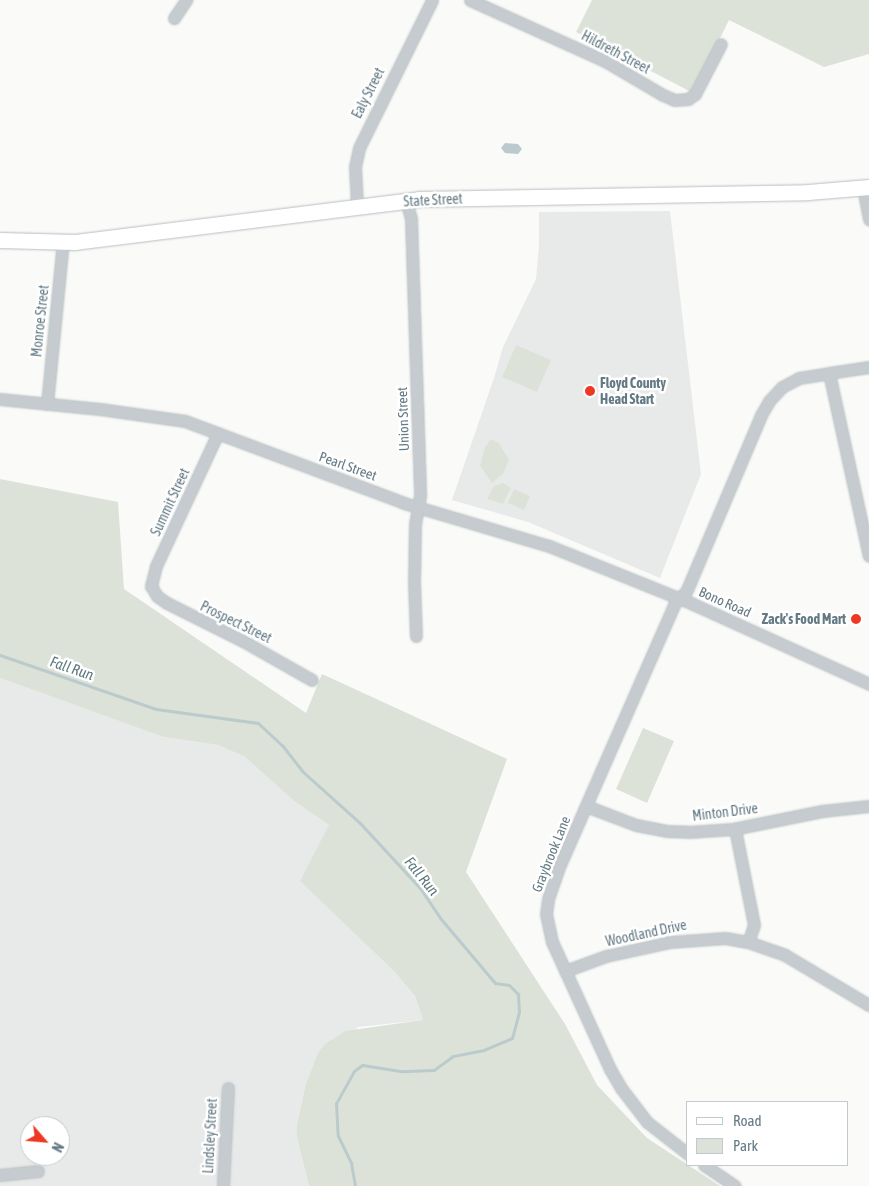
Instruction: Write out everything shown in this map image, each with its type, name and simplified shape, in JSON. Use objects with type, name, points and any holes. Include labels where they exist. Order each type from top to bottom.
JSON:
[{"type":"main road","name":"State Street","points":[[0,240],[63,242],[419,199],[798,192],[866,188]]},
{"type":"street","points":[[174,18],[186,0]]},
{"type":"street","name":"Ealy Street","points":[[357,205],[355,167],[359,148],[432,0]]},
{"type":"street","name":"Hildreth Street","points":[[470,0],[605,61],[675,100],[688,99],[695,94],[721,44]]},
{"type":"street","points":[[866,188],[869,219]]},
{"type":"street","name":"Union Street","points":[[406,201],[411,218],[420,507],[415,526],[416,636]]},
{"type":"street","name":"Monroe Street","points":[[47,404],[63,242]]},
{"type":"street","name":"Graybrook Lane","points":[[686,1152],[647,1122],[621,1088],[564,971],[550,935],[546,914],[548,899],[559,867],[677,599],[686,592],[752,436],[769,401],[782,387],[799,378],[869,367]]},
{"type":"street","points":[[829,373],[869,556]]},
{"type":"street","name":"Pearl Street","points":[[0,399],[170,418],[218,432],[420,507],[544,544],[677,599]]},
{"type":"street","name":"Summit Street","points":[[152,586],[156,566],[218,432]]},
{"type":"street","name":"Prospect Street","points":[[152,586],[157,596],[167,603],[243,641],[312,680]]},
{"type":"street","name":"Bono Road","points":[[677,599],[869,684]]},
{"type":"street","name":"Minton Drive","points":[[586,806],[618,820],[666,831],[712,831],[822,811],[869,806]]},
{"type":"street","points":[[735,828],[754,925],[748,942]]},
{"type":"street","name":"Woodland Drive","points":[[564,971],[606,956],[670,942],[703,938],[725,938],[748,942],[786,955],[869,1005]]},
{"type":"street","name":"Lindsley Street","points":[[223,1186],[228,1088]]},
{"type":"street","points":[[705,1166],[735,1186]]},
{"type":"street","points":[[0,1175],[38,1170]]},
{"type":"shaded area","points":[[505,143],[518,144],[522,149],[518,154],[505,153],[501,148]]},
{"type":"shaded area","name":"Floyd County Head Start","points":[[670,211],[701,474],[660,578],[528,522],[452,500],[503,347],[536,279],[539,246],[539,212]]},
{"type":"shaded area","points":[[0,678],[163,737],[218,745],[245,757],[294,801],[329,825],[393,970],[415,996],[423,1020],[358,1027],[305,1087],[297,1124],[297,1138],[309,1186],[0,1186]]},
{"type":"green space","points":[[592,0],[869,0],[869,54],[824,67],[729,20],[693,93],[576,32]]},
{"type":"green space","points":[[516,345],[551,360],[537,392],[502,377]]},
{"type":"green space","points":[[491,439],[499,443],[509,460],[503,474],[492,483],[480,466],[485,447]]},
{"type":"green space","points":[[0,479],[118,502],[124,589],[306,713],[322,674],[507,759],[466,872],[565,1024],[597,1085],[647,1138],[686,1164],[686,1166],[690,1166],[720,1186],[309,1186],[297,1138],[297,1124],[305,1087],[318,1053],[325,1044],[345,1031],[423,1020],[415,996],[393,970],[300,881],[329,825],[294,801],[245,757],[218,745],[163,737],[0,678]]},
{"type":"green space","points":[[503,483],[511,488],[503,504],[487,499],[494,486]]},
{"type":"green space","points":[[514,489],[530,496],[524,510],[508,503]]},
{"type":"green space","points":[[643,728],[674,741],[647,803],[616,789]]},
{"type":"waterway","name":"Fall Run","points":[[0,655],[156,709],[258,723],[282,745],[302,771],[360,823],[420,888],[441,919],[495,983],[509,985],[518,994],[519,1012],[512,1038],[484,1050],[453,1056],[434,1070],[400,1071],[362,1065],[354,1071],[336,1103],[338,1136],[351,1163],[355,1186]]},
{"type":"place","name":"Floyd County Head Start","points":[[590,391]]},
{"type":"place","name":"Zack's Food Mart","points":[[856,619]]}]
